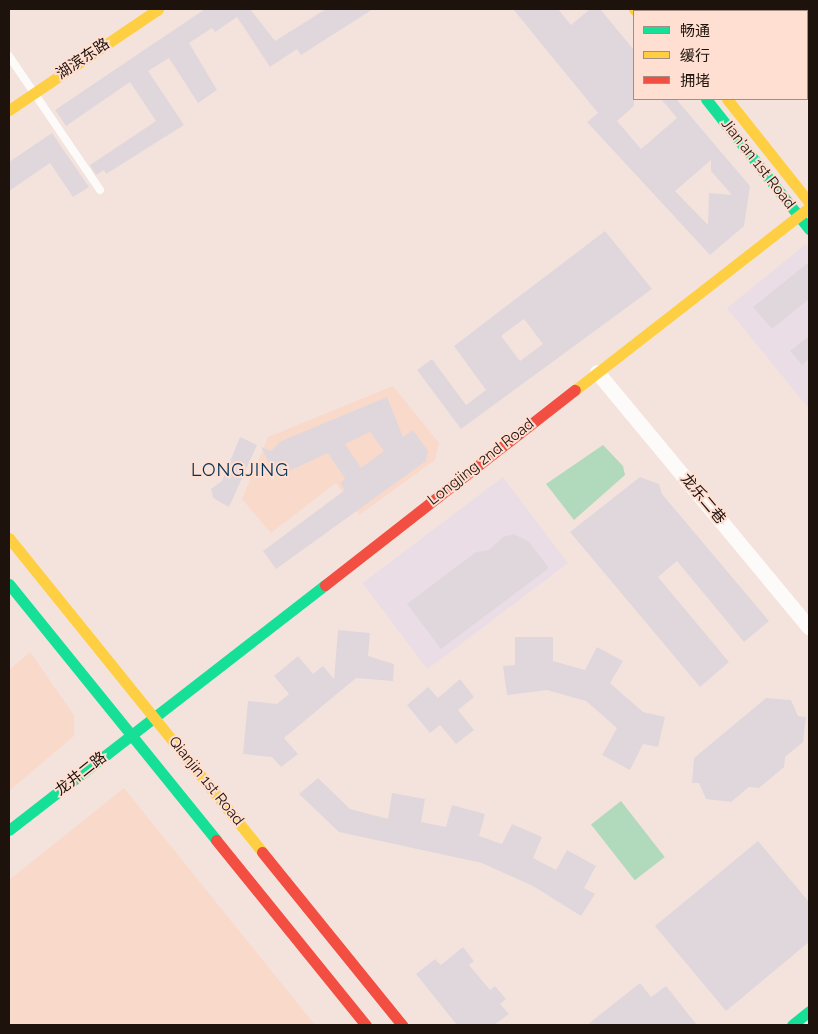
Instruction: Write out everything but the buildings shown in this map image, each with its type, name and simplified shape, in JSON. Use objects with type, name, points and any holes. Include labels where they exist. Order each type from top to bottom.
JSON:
[{"type":"main road","name":"湖滨东路","points":[[9,110],[158,9]]},
{"type":"main road","name":"Jian'an 1st Road","points":[[707,100],[809,229]]},
{"type":"main road","name":"Jian'an 1st Road","points":[[729,100],[809,202]]},
{"type":"main road","name":"Longjing 2nd Road","points":[[154,717],[809,208]]},
{"type":"main road","name":"Qianjin 1st Road","points":[[9,538],[402,1025]]},
{"type":"main road","name":"Qianjin 1st Road","points":[[9,584],[366,1025]]},
{"type":"main road","name":"龙井二路","points":[[9,830],[154,717]]},
{"type":"main road","points":[[792,1025],[809,1011]]},
{"type":"street","name":"龙乐二巷","points":[[597,372],[809,627]]},
{"type":"lane","points":[[9,56],[100,190]]},
{"type":"shaded area","points":[[806,244],[809,247],[809,409],[727,308]]},
{"type":"shaded area","points":[[393,386],[439,443],[435,460],[359,515],[336,483],[271,533],[242,499],[268,437]]},
{"type":"shaded area","points":[[503,477],[568,563],[427,669],[362,583]]},
{"type":"shaded area","points":[[30,652],[74,715],[74,736],[9,791],[9,670]]},
{"type":"shaded area","points":[[124,788],[315,1025],[9,1025],[9,880]]},
{"type":"green space","points":[[603,445],[623,466],[625,475],[574,520],[546,484]]},
{"type":"green space","points":[[621,801],[665,857],[635,880],[591,824]]},
{"type":"traffic: fast","points":[[707,100],[809,229]]},
{"type":"traffic: fast","points":[[9,584],[216,840]]},
{"type":"traffic: fast","points":[[9,830],[325,585]]},
{"type":"traffic: fast","points":[[792,1025],[809,1011]]},
{"type":"traffic: slow","points":[[9,110],[158,9]]},
{"type":"traffic: slow","points":[[728,100],[809,202]]},
{"type":"traffic: slow","points":[[575,390],[809,208]]},
{"type":"traffic: slow","points":[[9,538],[262,852]]},
{"type":"traffic: jam","points":[[325,585],[575,390]]},
{"type":"traffic: jam","points":[[216,840],[366,1025]]},
{"type":"traffic: jam","points":[[262,852],[402,1025]]},
{"type":"district","name":"LONGJING","points":[[240,470]]}]
